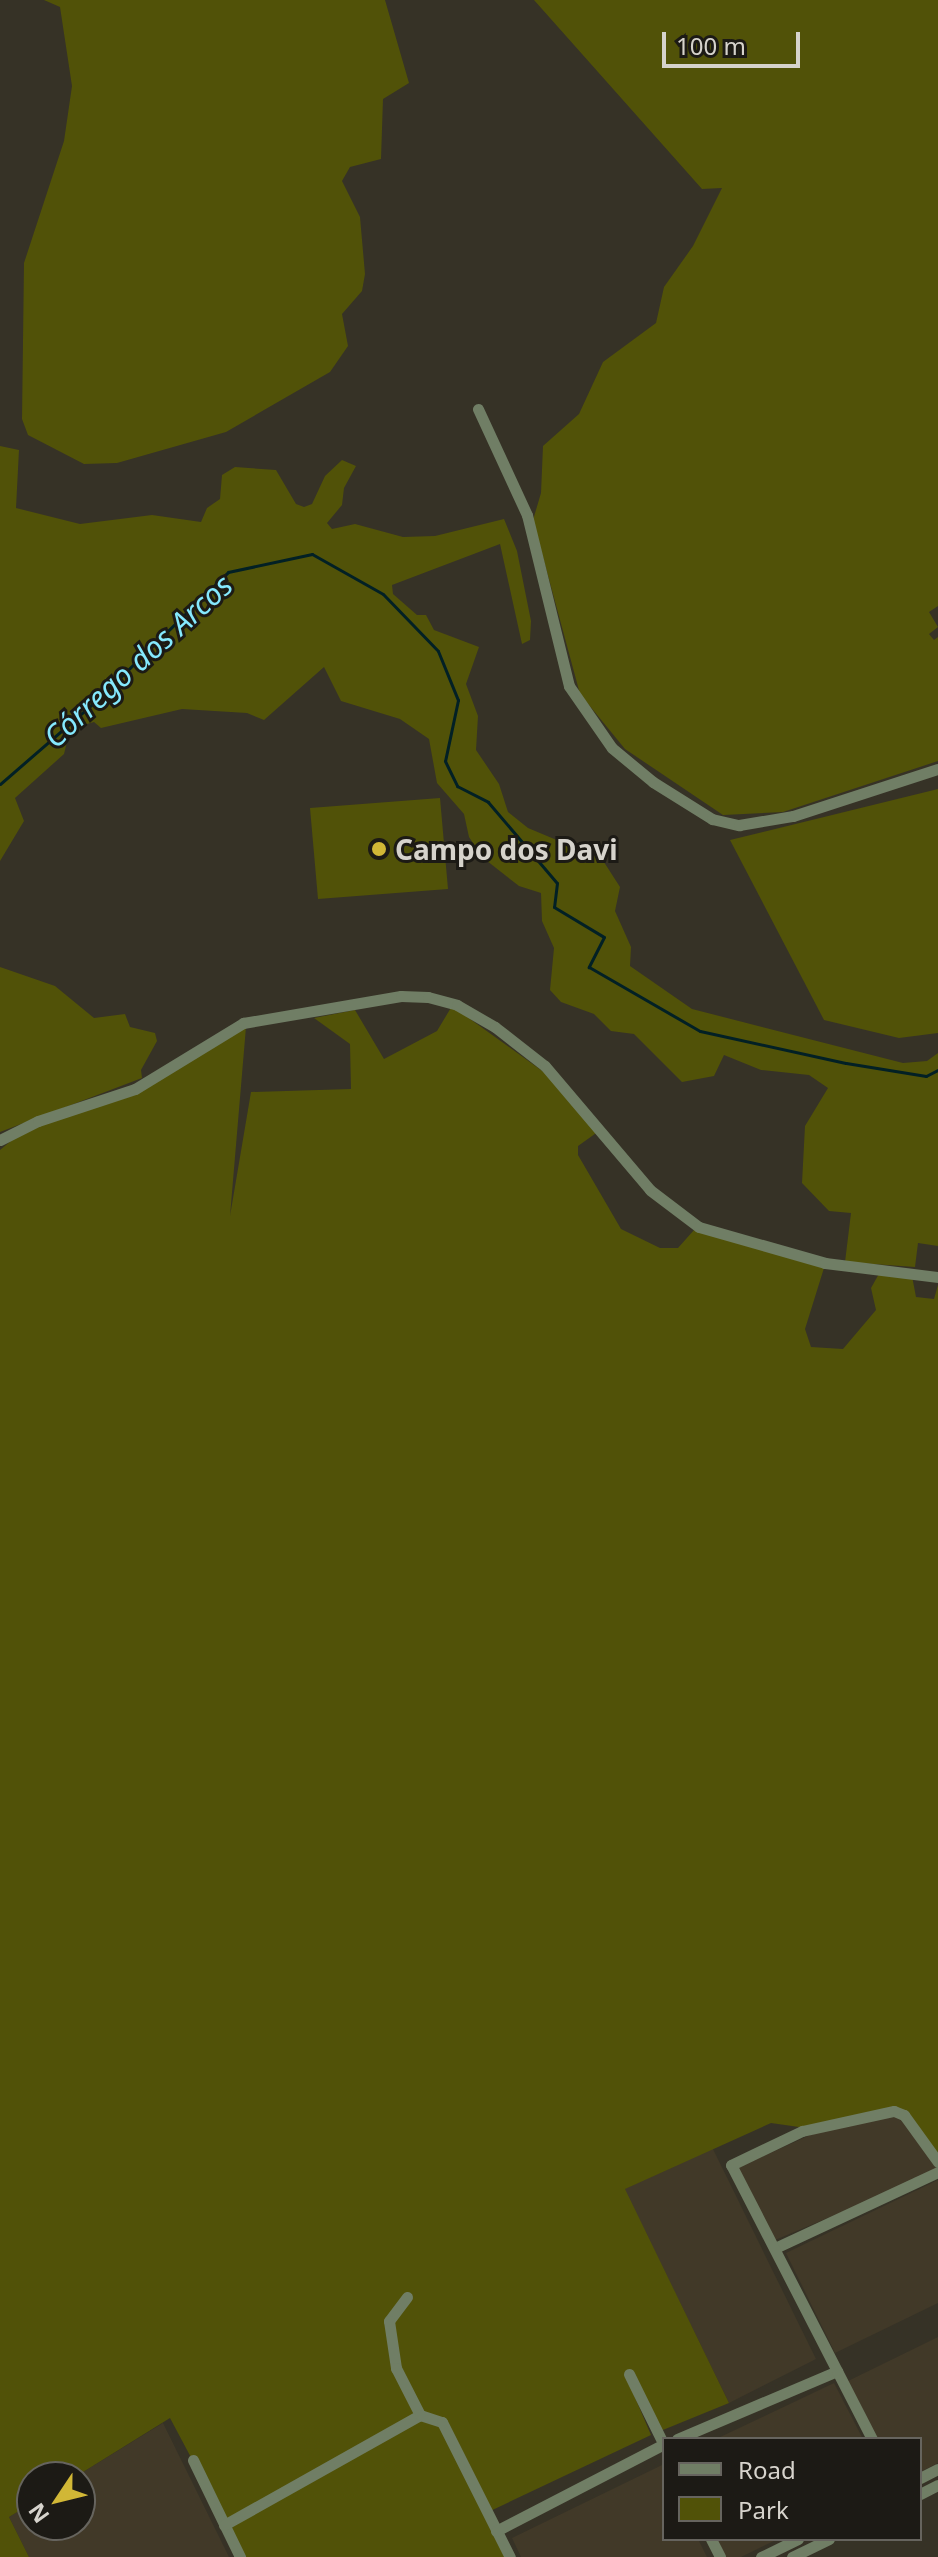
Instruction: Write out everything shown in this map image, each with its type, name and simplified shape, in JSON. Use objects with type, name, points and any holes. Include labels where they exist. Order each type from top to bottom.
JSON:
[{"type":"street","points":[[478,409],[527,515],[569,686],[612,748],[653,782],[712,819],[739,825],[793,816],[938,769]]},
{"type":"street","points":[[0,1140],[38,1121],[135,1089],[243,1023],[401,996],[428,997],[457,1005],[495,1027],[556,1075],[650,1190],[699,1227],[825,1263],[938,1277]]},
{"type":"street","points":[[871,2437],[731,2168],[739,2158],[802,2131],[894,2111],[904,2115],[938,2162]]},
{"type":"street","points":[[775,2248],[938,2172]]},
{"type":"street","points":[[407,2297],[389,2321],[396,2368],[420,2415],[442,2422],[510,2557]]},
{"type":"street","points":[[682,2437],[837,2371]]},
{"type":"street","points":[[629,2374],[662,2440]]},
{"type":"street","points":[[224,2525],[420,2415]]},
{"type":"street","points":[[496,2531],[662,2445]]},
{"type":"street","points":[[193,2460],[240,2557]]},
{"type":"street","points":[[761,2557],[794,2541]]},
{"type":"street","points":[[792,2557],[825,2541]]},
{"type":"shaded area","points":[[876,2114],[901,2116],[938,2163],[938,2172],[775,2240],[737,2168],[810,2135]]},
{"type":"shaded area","points":[[712,2147],[816,2359],[729,2403],[624,2189]]},
{"type":"shaded area","points":[[938,2180],[938,2303],[835,2353],[786,2253]]},
{"type":"shaded area","points":[[938,2337],[938,2463],[922,2471],[922,2437],[877,2437],[848,2381]]},
{"type":"shaded area","points":[[834,2383],[862,2437],[720,2437]]},
{"type":"shaded area","points":[[163,2423],[229,2557],[29,2557],[21,2541],[96,2541],[96,2464]]},
{"type":"shaded area","points":[[662,2465],[662,2541],[699,2541],[707,2557],[521,2557],[512,2538]]},
{"type":"shaded area","points":[[16,2513],[16,2531],[9,2517]]},
{"type":"shaded area","points":[[718,2541],[774,2541],[741,2557],[726,2557]]},
{"type":"green space","points":[[44,0],[385,0],[409,83],[383,99],[381,159],[350,167],[342,181],[360,217],[365,274],[362,291],[342,314],[348,346],[330,372],[226,432],[117,463],[84,464],[28,435],[22,419],[24,263],[64,141],[72,86],[60,7]]},
{"type":"green space","points":[[534,0],[938,0],[938,606],[929,612],[938,627],[929,634],[934,640],[938,637],[938,761],[783,812],[723,815],[625,749],[580,694],[533,520],[541,493],[543,446],[579,414],[603,362],[656,323],[664,287],[693,246],[722,188],[702,189]]},
{"type":"green space","points":[[0,446],[19,450],[16,508],[80,524],[152,515],[201,522],[207,508],[220,499],[222,475],[235,467],[276,470],[296,504],[304,507],[312,504],[325,476],[342,460],[356,466],[344,488],[342,505],[327,523],[332,529],[355,524],[403,537],[435,536],[504,519],[517,551],[531,621],[530,640],[522,644],[500,544],[392,585],[393,594],[417,615],[426,615],[434,630],[479,647],[466,684],[478,716],[476,750],[499,784],[508,812],[528,828],[602,859],[620,887],[615,911],[631,947],[630,966],[692,1009],[903,1063],[927,1061],[938,1053],[938,1246],[918,1243],[915,1267],[845,1262],[851,1213],[829,1211],[802,1183],[805,1126],[828,1088],[809,1075],[761,1070],[724,1055],[714,1076],[682,1082],[634,1034],[611,1031],[594,1014],[561,1002],[550,990],[554,948],[542,921],[541,893],[519,886],[482,857],[469,837],[464,814],[437,783],[429,739],[400,719],[341,701],[324,667],[264,720],[247,713],[182,709],[101,728],[94,722],[87,724],[68,738],[64,754],[15,798],[24,821],[0,861]]},
{"type":"green space","points":[[938,789],[938,1033],[899,1038],[824,1020],[730,840]]},
{"type":"green space","name":"Campo dos Davi","points":[[440,798],[448,889],[318,899],[310,808]]},
{"type":"green space","points":[[0,967],[55,986],[94,1018],[125,1014],[130,1027],[155,1033],[157,1041],[141,1070],[142,1078],[0,1132]]},
{"type":"green space","points":[[452,1006],[552,1078],[599,1131],[578,1146],[578,1155],[621,1229],[660,1248],[678,1248],[694,1230],[824,1268],[805,1329],[811,1347],[843,1349],[876,1310],[871,1288],[880,1272],[912,1276],[916,1297],[934,1299],[938,1285],[938,2162],[894,2111],[813,2129],[771,2123],[625,2189],[729,2403],[658,2432],[625,2374],[651,2435],[486,2513],[506,2557],[244,2557],[170,2418],[96,2464],[96,2461],[16,2461],[16,2513],[9,2517],[16,2531],[16,2541],[21,2541],[29,2557],[0,2557],[0,1150],[23,1131],[136,1092],[246,1027],[230,1216],[251,1092],[351,1089],[350,1044],[314,1018],[355,1010],[384,1059],[437,1031]]},
{"type":"waterway","name":"Córrego dos Arcos","points":[[0,784],[98,699],[228,572],[312,554],[383,594],[438,651],[458,700],[445,761],[457,786],[488,802],[557,883],[554,907],[604,937],[589,967],[700,1031],[846,1063],[926,1076],[938,1070]]},
{"type":"place","name":"Campo dos Davi","points":[[379,849]]}]
